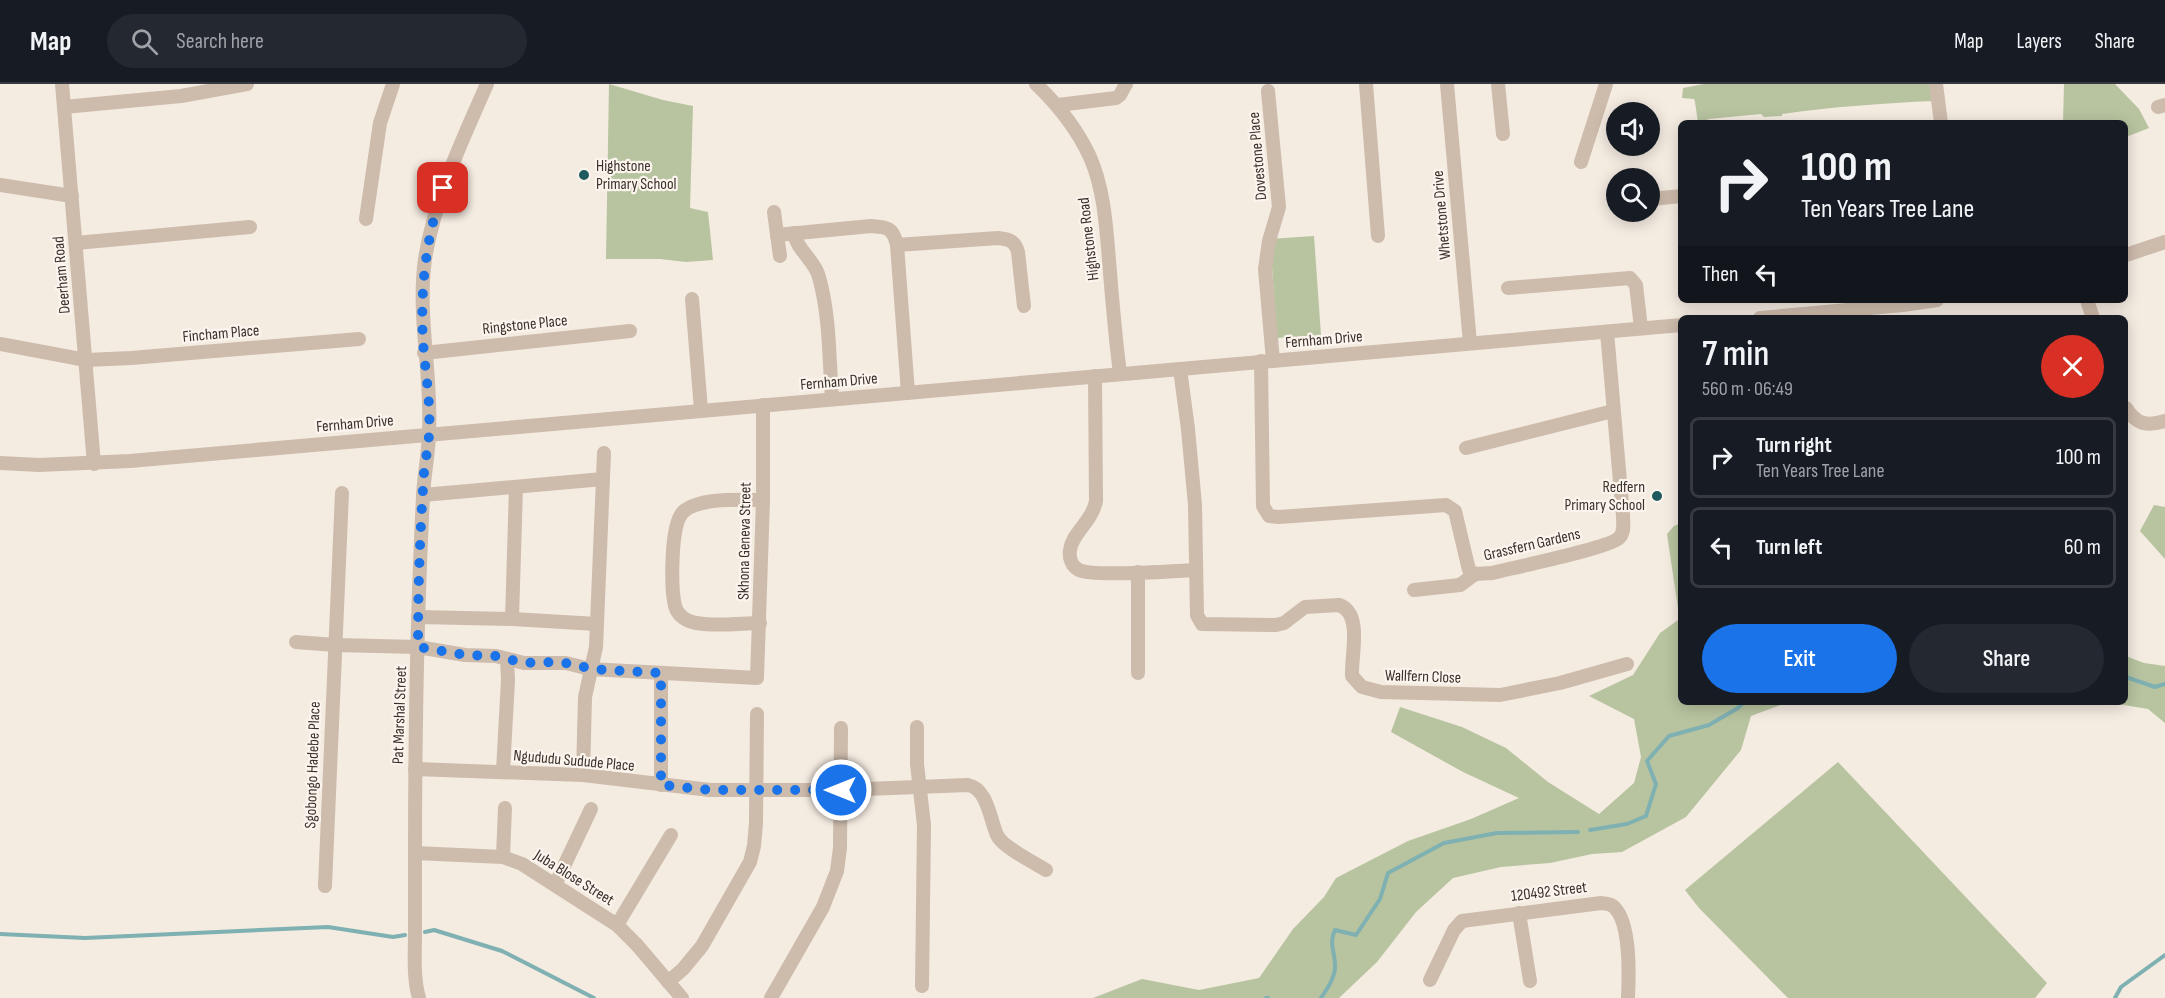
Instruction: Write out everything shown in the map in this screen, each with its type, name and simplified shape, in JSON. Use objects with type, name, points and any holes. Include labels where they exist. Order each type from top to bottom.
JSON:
[{"type":"street","name":"Deerham Road","points":[[62,84],[94,464]]},
{"type":"street","points":[[64,107],[181,96],[247,84]]},
{"type":"street","points":[[366,219],[380,123],[393,84]]},
{"type":"street","name":"Pat Marshal Street","points":[[419,998],[415,975],[415,769],[423,495],[430,406],[424,353],[422,294],[432,224],[448,175],[487,84]]},
{"type":"street","name":"Highstone Road","points":[[1036,84],[1058,105],[1080,136],[1098,181],[1104,208],[1120,374]]},
{"type":"street","points":[[1058,105],[1116,98],[1126,84]]},
{"type":"street","points":[[1366,84],[1378,236]]},
{"type":"street","name":"Whetstone Drive","points":[[1448,84],[1470,343]]},
{"type":"street","points":[[1498,84],[1503,135]]},
{"type":"street","points":[[1581,162],[1606,84]]},
{"type":"street","points":[[1936,84],[1941,120]]},
{"type":"street","name":"Dovestone Place","points":[[1267,361],[1265,269],[1269,241],[1279,207],[1268,91]]},
{"type":"street","points":[[0,184],[72,196]]},
{"type":"street","points":[[1660,197],[1678,196]]},
{"type":"street","points":[[774,212],[780,256]]},
{"type":"street","points":[[777,235],[878,226],[886,227],[894,234],[897,245],[908,393]]},
{"type":"street","points":[[76,243],[250,227]]},
{"type":"street","points":[[794,233],[798,246],[819,274],[825,312],[832,399]]},
{"type":"street","points":[[897,245],[998,238],[1010,240],[1016,244],[1018,252],[1024,306]]},
{"type":"street","points":[[2128,254],[2165,242]]},
{"type":"street","points":[[1508,288],[1630,278],[1636,285],[1641,328]]},
{"type":"street","points":[[692,299],[701,410]]},
{"type":"street","points":[[1793,315],[1916,303]]},
{"type":"street","name":"Fernham Drive","points":[[0,463],[94,464],[1678,325]]},
{"type":"street","name":"Ringstone Place","points":[[424,353],[630,331]]},
{"type":"street","name":"Grassfern Gardens","points":[[1267,361],[1263,506],[1269,516],[1446,505],[1455,511],[1466,563],[1470,570],[1475,574],[1492,573],[1600,546],[1617,540],[1621,536],[1623,516],[1607,332]]},
{"type":"street","name":"Fincham Place","points":[[0,344],[86,360],[359,339]]},
{"type":"street","name":"Wallfern Close","points":[[1180,369],[1195,505],[1197,615],[1202,624],[1276,625],[1284,623],[1305,607],[1343,606],[1351,614],[1354,624],[1352,676],[1357,683],[1370,690],[1381,692],[1500,695],[1560,683],[1627,664]]},
{"type":"street","points":[[1095,376],[1096,501],[1090,518],[1071,543],[1070,557],[1073,565],[1082,571],[1195,570]]},
{"type":"street","name":"Skhona Geneva Street","points":[[661,673],[757,678],[763,500],[763,405]]},
{"type":"street","points":[[1467,448],[1613,411]]},
{"type":"street","points":[[2128,412],[2130,416],[2143,424],[2151,425],[2165,421]]},
{"type":"street","points":[[583,776],[585,697],[596,647],[604,453]]},
{"type":"street","points":[[423,495],[603,479]]},
{"type":"street","points":[[512,619],[516,487]]},
{"type":"street","name":"Sgobongo Hadebe Place","points":[[325,886],[342,492]]},
{"type":"street","points":[[760,623],[692,622],[679,614],[675,608],[674,549],[678,520],[688,508],[713,501],[763,500]]},
{"type":"street","points":[[1138,572],[1138,673]]},
{"type":"street","points":[[1414,590],[1460,585],[1475,574]]},
{"type":"street","points":[[418,617],[597,624]]},
{"type":"street","points":[[297,642],[418,647],[535,664],[566,663],[590,669],[661,673],[661,785]]},
{"type":"street","points":[[503,771],[507,659]]},
{"type":"street","points":[[668,982],[683,969],[702,946],[750,862],[755,835],[757,714]]},
{"type":"street","points":[[917,727],[917,764],[924,825],[922,986]]},
{"type":"street","points":[[771,998],[832,888],[837,871],[840,848],[841,728]]},
{"type":"street","name":"Ngududu Sudude Place","points":[[415,769],[583,776],[710,790],[841,790],[921,788],[962,784],[973,786],[984,800],[998,837],[1046,870]]},
{"type":"street","points":[[503,857],[505,808]]},
{"type":"street","points":[[555,885],[591,809]]},
{"type":"street","points":[[617,926],[671,835]]},
{"type":"street","name":"Juba Blose Street","points":[[415,853],[503,857],[522,864],[617,926],[637,945],[682,998]]},
{"type":"street","name":"120492 Street","points":[[1430,980],[1454,930],[1462,921],[1601,903],[1610,904],[1616,908],[1623,925],[1630,960],[1628,998]]},
{"type":"street","points":[[1519,913],[1530,981]]},
{"type":"green space","points":[[609,84],[693,106],[690,208],[708,212],[713,260],[686,262],[660,259],[606,259]]},
{"type":"green space","points":[[1704,84],[1931,84],[1934,101],[1839,107],[1782,114],[1782,116],[1764,117],[1761,114],[1698,120],[1694,99],[1682,98],[1683,88]]},
{"type":"green space","points":[[2064,84],[2115,84],[2139,109],[2149,128],[2128,136],[2128,120],[2063,120]]},
{"type":"green space","points":[[1314,236],[1321,335],[1277,338],[1270,239]]},
{"type":"green space","points":[[2154,505],[2165,507],[2165,559],[2140,531]]},
{"type":"green space","points":[[1678,524],[1678,608],[1667,534]]},
{"type":"green space","points":[[1678,620],[1678,705],[1781,705],[1751,716],[1741,750],[1686,817],[1622,852],[1592,854],[1550,863],[1501,867],[1453,878],[1416,912],[1377,962],[1339,998],[1093,998],[1142,979],[1199,990],[1259,978],[1293,929],[1324,897],[1336,878],[1408,841],[1471,819],[1519,798],[1463,772],[1391,732],[1400,707],[1462,727],[1506,748],[1548,782],[1599,814],[1634,783],[1641,757],[1634,719],[1589,696],[1633,675],[1660,633]]},
{"type":"green space","points":[[2128,657],[2144,663],[2165,666],[2165,723],[2148,709],[2124,705],[2128,705]]},
{"type":"green space","points":[[1838,762],[2047,983],[2035,998],[1788,998],[1699,908],[1685,890]]},
{"type":"waterway","points":[[2128,678],[2155,687],[2165,684]]},
{"type":"waterway","points":[[1590,830],[1627,824],[1646,816],[1656,784],[1647,761],[1669,736],[1709,725],[1741,705]]},
{"type":"waterway","points":[[1321,998],[1334,972],[1332,939],[1335,930],[1356,935],[1380,899],[1388,873],[1444,843],[1497,833],[1578,832]]},
{"type":"waterway","points":[[0,934],[85,938],[328,927],[393,937],[405,935]]},
{"type":"waterway","points":[[425,932],[434,930],[502,951],[594,998]]},
{"type":"waterway","points":[[2115,998],[2121,987],[2165,955]]},
{"type":"place","name":"Highstone Primary School","points":[[584,175]]},
{"type":"place","name":"Redfern Primary School","points":[[1657,496]]},
{"type":"route","points":[[443,188],[432,224],[422,294],[430,406],[424,469],[418,647],[465,655],[496,656],[524,663],[557,662],[590,669],[661,673],[663,703],[661,785],[710,790],[841,790]]}]
